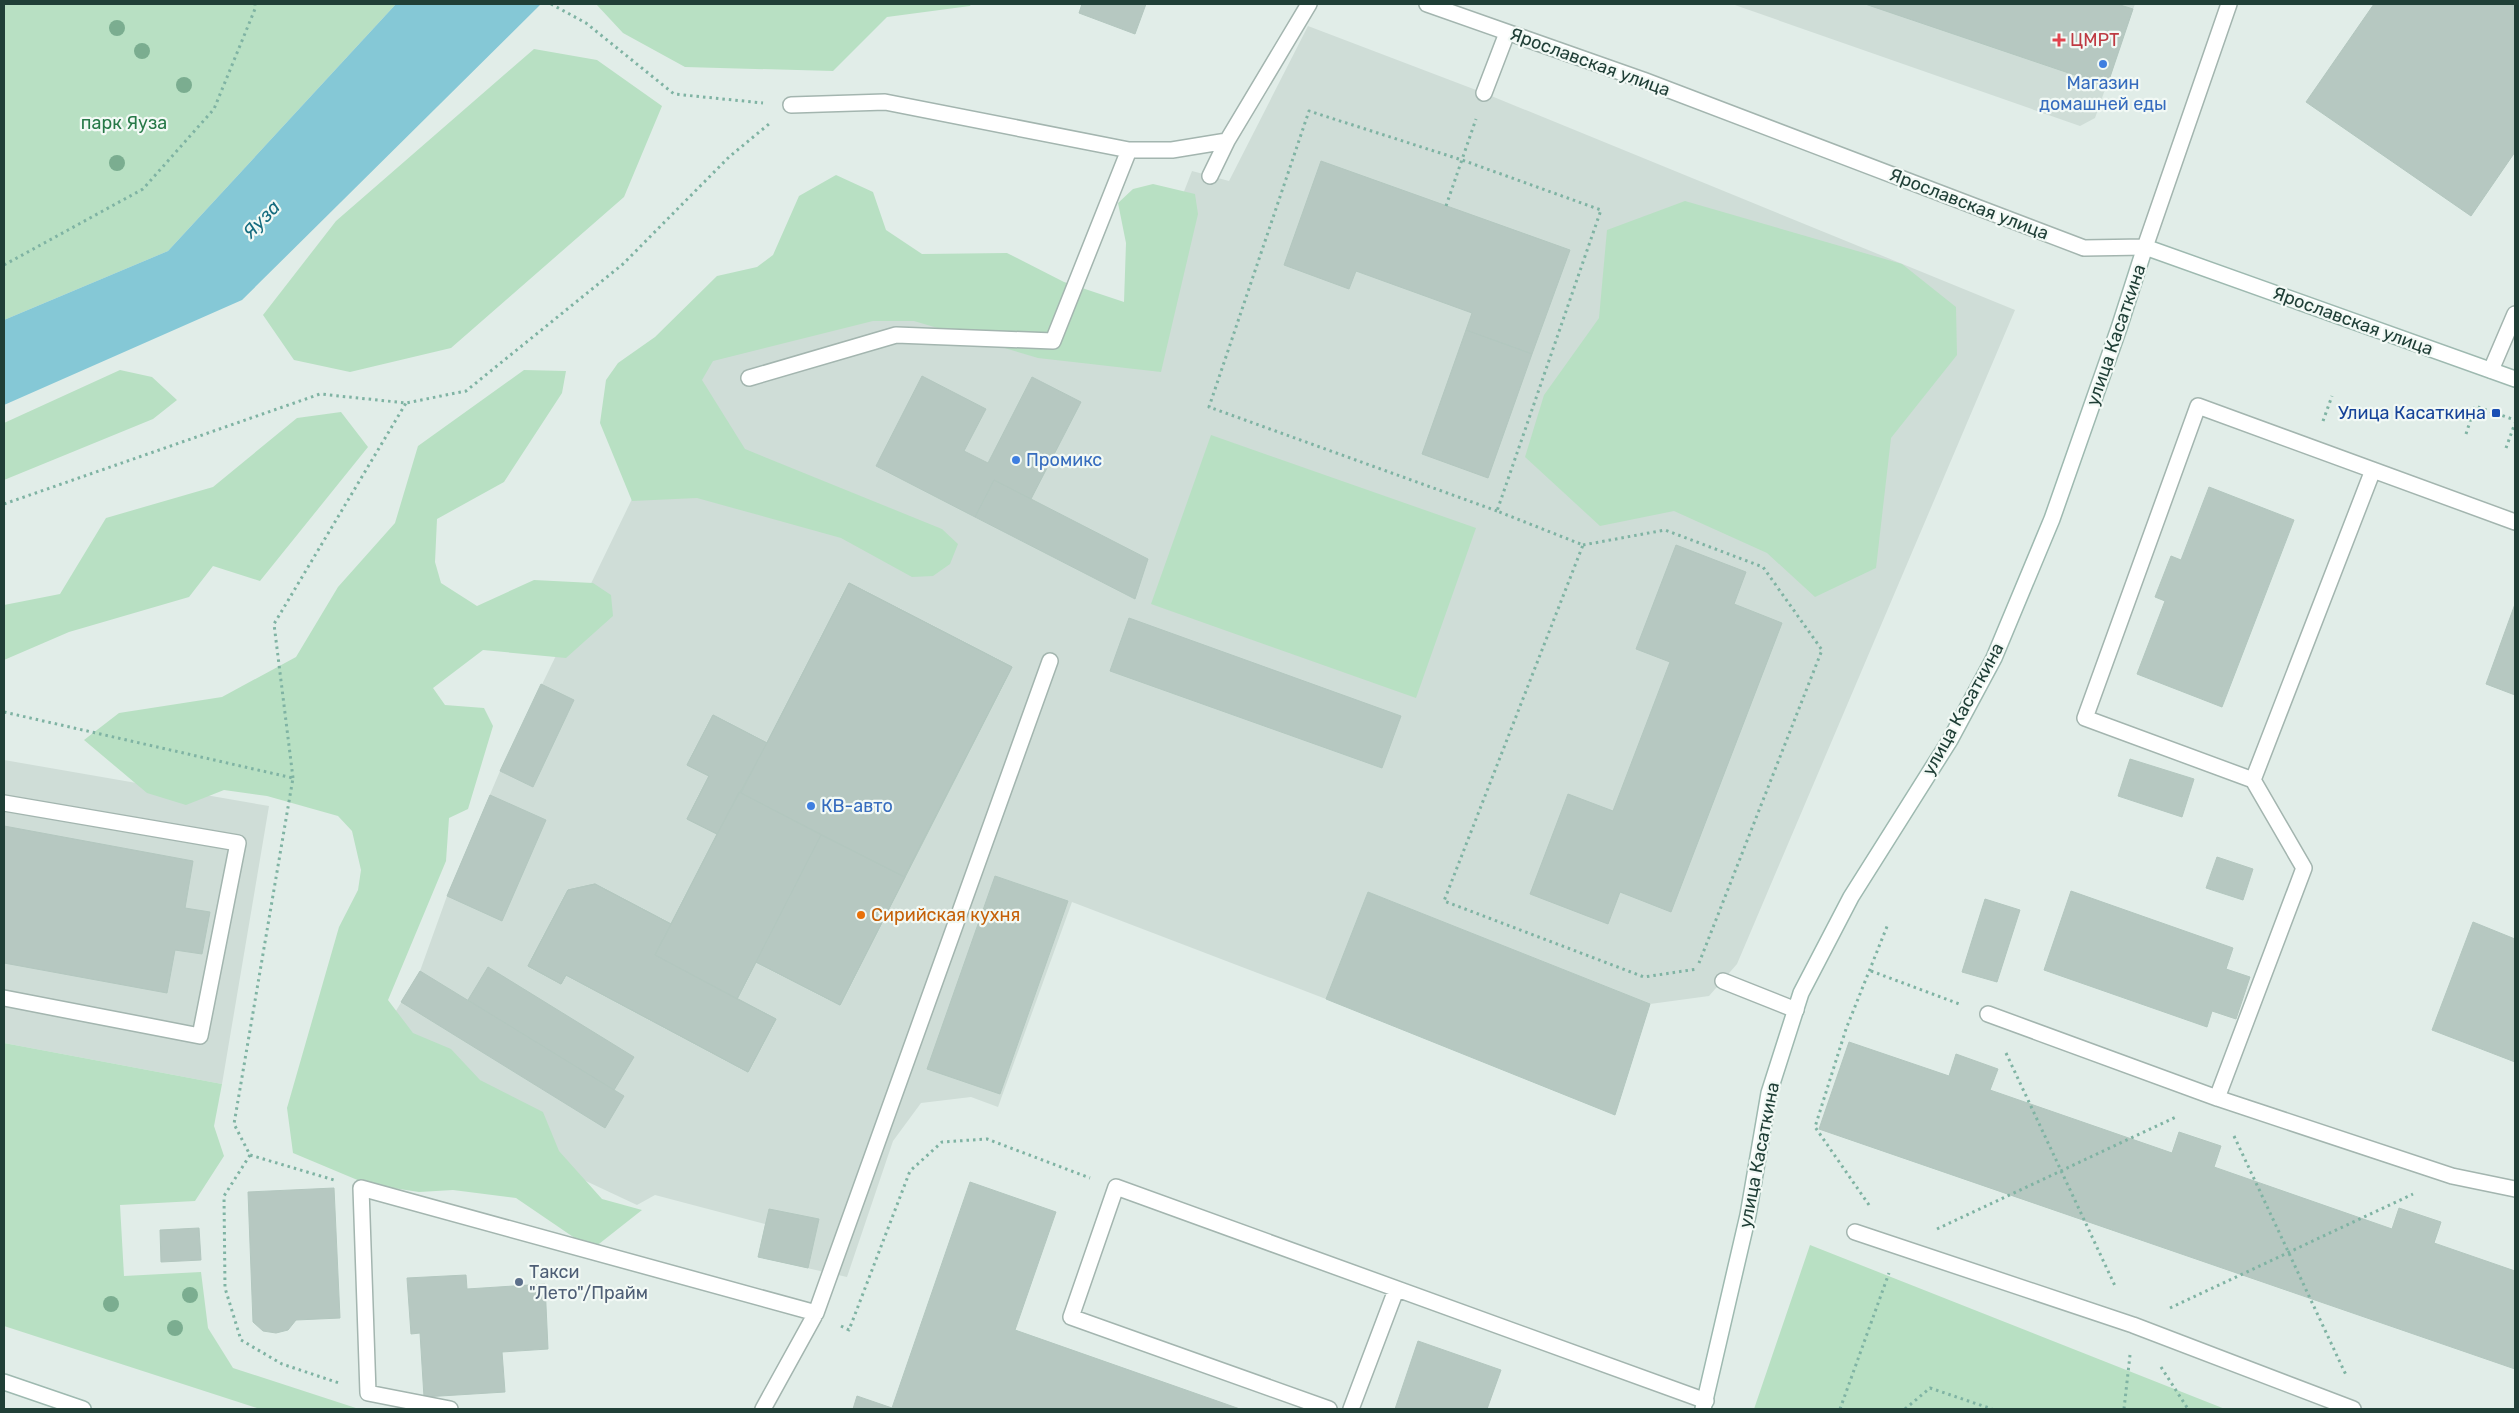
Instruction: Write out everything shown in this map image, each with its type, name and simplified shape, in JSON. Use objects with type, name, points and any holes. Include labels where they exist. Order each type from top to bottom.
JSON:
[{"type":"street","points":[[1210,176],[1227,141],[1309,4]]},
{"type":"street","name":"Ярославская улица","points":[[1427,4],[1643,80],[2084,248],[2145,247],[2515,379]]},
{"type":"street","name":"улица Касаткина","points":[[1705,1405],[1748,1215],[1768,1092],[1801,993],[1851,897],[1950,740],[1994,658],[2052,519],[2228,4]]},
{"type":"street","points":[[1484,93],[1507,32]]},
{"type":"street","points":[[791,106],[885,102],[1129,150],[1172,150],[1227,141]]},
{"type":"street","points":[[749,378],[896,335],[1054,341],[1129,150]]},
{"type":"street","points":[[2491,370],[2515,314]]},
{"type":"street","points":[[2217,1098],[2304,868],[2253,780],[2085,718],[2198,406],[2515,522]]},
{"type":"street","points":[[2253,780],[2373,470]]},
{"type":"street","points":[[763,1409],[816,1313],[1050,661]]},
{"type":"street","points":[[4,803],[238,843],[200,1036],[4,998]]},
{"type":"street","points":[[1723,981],[1796,1010]]},
{"type":"street","points":[[1988,1014],[2217,1098],[2452,1176],[2515,1190]]},
{"type":"street","points":[[1329,1409],[1071,1317],[1116,1187],[1705,1405]]},
{"type":"street","points":[[450,1409],[368,1393],[360,1188],[816,1313]]},
{"type":"street","points":[[1855,1232],[2133,1325],[2353,1409]]},
{"type":"street","points":[[1351,1409],[1396,1290]]},
{"type":"street","points":[[4,1382],[83,1409]]},
{"type":"path","points":[[4,266],[143,189],[214,109],[255,9],[255,4]]},
{"type":"path","points":[[551,4],[586,24],[674,94],[791,106]]},
{"type":"path","points":[[1446,206],[1484,93]]},
{"type":"path","points":[[4,504],[320,394],[406,403],[466,391],[624,264],[729,157],[791,106]]},
{"type":"path","points":[[1497,511],[1601,210],[1462,160],[1309,111],[1208,407],[1583,544],[1665,530],[1762,567],[1822,650],[1696,971],[1644,977],[1444,902],[1583,544]]},
{"type":"path","points":[[293,778],[274,624],[406,403]]},
{"type":"path","points":[[2466,434],[2476,406],[2515,421],[2506,448]]},
{"type":"path","points":[[1870,1207],[1815,1127],[1846,1029],[1871,971],[1888,924]]},
{"type":"path","points":[[1871,971],[1988,1014],[2133,1325],[2124,1409]]},
{"type":"path","points":[[1840,1409],[1898,1247],[2217,1098],[2350,1383]]},
{"type":"path","points":[[816,1313],[849,1330],[910,1171],[942,1142],[987,1139],[1116,1187]]},
{"type":"path","points":[[250,1154],[224,1196],[225,1288],[241,1340],[282,1364],[368,1393]]},
{"type":"path","points":[[2133,1325],[2452,1176]]},
{"type":"path","points":[[1905,1409],[1930,1388],[1992,1409]]},
{"type":"shaded area","points":[[1732,4],[2135,4],[2095,118],[2080,126]]},
{"type":"shaded area","points":[[1308,26],[1484,93],[2015,310],[1737,964],[1709,996],[1650,1004],[1368,892],[1326,999],[1072,902],[998,1107],[971,1097],[921,1103],[893,1141],[847,1277],[758,1257],[765,1224],[655,1195],[637,1205],[358,1074],[420,971],[447,896],[500,771],[714,330],[936,266],[1133,322],[1192,171],[1229,181]]},
{"type":"shaded area","points":[[4,760],[269,806],[222,1084],[4,1043]]},
{"type":"green space","name":"парк Яуза","points":[[4,4],[396,4],[168,251],[4,320]]},
{"type":"green space","points":[[596,4],[971,4],[970,6],[887,17],[833,71],[685,67],[623,33]]},
{"type":"green space","points":[[534,49],[597,60],[662,106],[624,197],[451,348],[350,372],[294,360],[263,315],[336,221]]},
{"type":"green space","points":[[836,175],[873,192],[886,230],[922,254],[1007,253],[1064,282],[1124,302],[1126,243],[1118,203],[1133,189],[1153,184],[1195,194],[1198,214],[1161,372],[1038,358],[914,321],[873,321],[713,361],[702,380],[745,449],[942,529],[958,544],[950,564],[933,576],[912,577],[841,538],[697,498],[632,501],[600,423],[606,380],[618,363],[655,337],[717,276],[757,267],[773,255],[799,196]]},
{"type":"green space","points":[[1685,201],[1902,264],[1956,307],[1957,355],[1891,438],[1876,568],[1815,597],[1767,553],[1674,511],[1600,526],[1525,457],[1544,395],[1599,318],[1607,230]]},
{"type":"green space","points":[[120,370],[152,377],[177,400],[153,419],[4,480],[4,423]]},
{"type":"green space","points":[[524,370],[566,371],[562,393],[504,482],[437,519],[435,562],[441,583],[477,606],[534,580],[593,583],[611,595],[613,616],[566,658],[483,650],[433,688],[445,705],[484,708],[493,726],[468,809],[449,818],[446,861],[388,1000],[413,1033],[451,1049],[480,1080],[543,1112],[559,1151],[602,1199],[642,1210],[590,1251],[585,1245],[516,1198],[453,1190],[419,1192],[367,1184],[293,1153],[287,1108],[339,927],[358,890],[361,870],[352,831],[338,816],[267,796],[224,790],[186,805],[147,793],[84,740],[119,713],[222,697],[296,657],[338,587],[395,523],[418,446]]},
{"type":"green space","points":[[341,412],[368,447],[260,581],[213,566],[189,597],[69,632],[4,660],[4,605],[60,594],[106,518],[213,487],[297,418]]},
{"type":"green space","points":[[1211,435],[1476,528],[1416,698],[1151,604]]},
{"type":"green space","points":[[4,1043],[222,1084],[214,1126],[224,1156],[195,1201],[120,1205],[124,1276],[201,1272],[208,1328],[233,1368],[359,1409],[260,1409],[4,1326]]},
{"type":"green space","points":[[1810,1245],[2225,1409],[1754,1409]]},
{"type":"water","name":"Яуза","points":[[396,4],[541,4],[242,300],[4,405],[4,320],[168,251]]},
{"type":"building","points":[[1082,4],[1146,4],[1135,34],[1079,13]]},
{"type":"building","points":[[1865,4],[2117,4],[2133,9],[2107,86]]},
{"type":"building","points":[[2374,4],[2515,4],[2515,152],[2471,216],[2306,102]]},
{"type":"building","points":[[1321,161],[1570,250],[1532,354],[1466,330],[1472,313],[1356,271],[1349,289],[1284,265]]},
{"type":"building","points":[[1466,330],[1532,354],[1488,478],[1422,454]]},
{"type":"building","points":[[922,376],[986,409],[964,451],[988,463],[1032,377],[1081,402],[1031,499],[994,480],[975,517],[876,466]]},
{"type":"building","points":[[994,480],[1148,559],[1135,599],[975,517]]},
{"type":"building","points":[[2209,487],[2294,520],[2222,707],[2137,674],[2165,601],[2155,597],[2171,556],[2181,560]]},
{"type":"building","points":[[1676,545],[1746,572],[1734,604],[1782,623],[1671,912],[1620,892],[1608,924],[1530,894],[1568,794],[1613,811],[1670,662],[1636,649]]},
{"type":"building","points":[[849,583],[1012,667],[904,877],[741,793]]},
{"type":"building","points":[[849,583],[1012,667],[840,1005],[756,962],[737,999],[776,1019],[748,1072],[566,975],[561,984],[528,966],[568,890],[595,884],[671,924],[717,834],[687,819],[709,776],[687,765],[713,715],[767,743]]},
{"type":"building","points":[[2515,604],[2515,695],[2486,684]]},
{"type":"building","points":[[1129,618],[1401,716],[1382,768],[1110,671]]},
{"type":"building","points":[[541,684],[574,700],[533,787],[500,771]]},
{"type":"building","points":[[713,715],[767,743],[717,834],[687,819],[709,776],[687,765]]},
{"type":"building","points":[[2130,759],[2194,779],[2182,817],[2118,796]]},
{"type":"building","points":[[739,792],[821,835],[737,999],[655,955]]},
{"type":"building","points":[[490,795],[546,820],[502,921],[447,896]]},
{"type":"building","points":[[4,826],[193,861],[185,908],[210,912],[202,954],[175,950],[167,993],[4,963]]},
{"type":"building","points":[[821,835],[905,877],[840,1005],[756,962]]},
{"type":"building","points":[[2217,857],[2253,869],[2243,900],[2206,888]]},
{"type":"building","points":[[995,876],[1068,901],[1000,1094],[927,1069]]},
{"type":"building","points":[[595,884],[671,924],[655,955],[776,1019],[748,1072],[566,975],[561,984],[528,966],[568,890]]},
{"type":"building","points":[[2071,891],[2233,948],[2226,969],[2250,977],[2236,1019],[2212,1011],[2207,1027],[2044,970]]},
{"type":"building","points":[[1368,892],[1650,1004],[1615,1115],[1326,999]]},
{"type":"building","points":[[1985,899],[2020,910],[1997,982],[1962,972]]},
{"type":"building","points":[[2473,922],[2515,939],[2515,1062],[2432,1030]]},
{"type":"building","points":[[488,967],[634,1057],[614,1090],[468,1000]]},
{"type":"building","points":[[420,971],[624,1096],[605,1128],[401,1002]]},
{"type":"building","points":[[1849,1042],[1949,1076],[1956,1054],[1998,1069],[1990,1090],[2172,1153],[2179,1132],[2221,1146],[2214,1167],[2392,1229],[2399,1208],[2441,1222],[2434,1243],[2515,1271],[2515,1369],[1819,1129]]},
{"type":"building","points":[[970,1182],[1056,1212],[1015,1330],[1240,1409],[853,1409],[857,1396],[892,1408]]},
{"type":"building","points":[[334,1188],[340,1318],[296,1320],[288,1330],[276,1333],[263,1331],[253,1322],[248,1192]]},
{"type":"building","points":[[769,1209],[819,1219],[808,1268],[758,1257]]},
{"type":"building","points":[[199,1228],[201,1260],[161,1262],[160,1230]]},
{"type":"building","points":[[466,1275],[467,1289],[545,1284],[548,1349],[502,1352],[505,1392],[424,1397],[420,1333],[411,1334],[407,1278]]},
{"type":"building","points":[[1418,1341],[1501,1370],[1487,1409],[1395,1409]]},
{"type":"place","name":"ЦМРТ","points":[[2059,40]]},
{"type":"place","name":"Магазин домашней еды","points":[[2103,64]]},
{"type":"place","name":"Улица Касаткина","points":[[2496,413]]},
{"type":"place","name":"Промикс","points":[[1016,460]]},
{"type":"place","name":"КВ-авто","points":[[811,806]]},
{"type":"place","name":"Сирийская кухня","points":[[861,915]]},
{"type":"place","name":"Такси \"Лето\"/Прайм","points":[[519,1282]]}]
